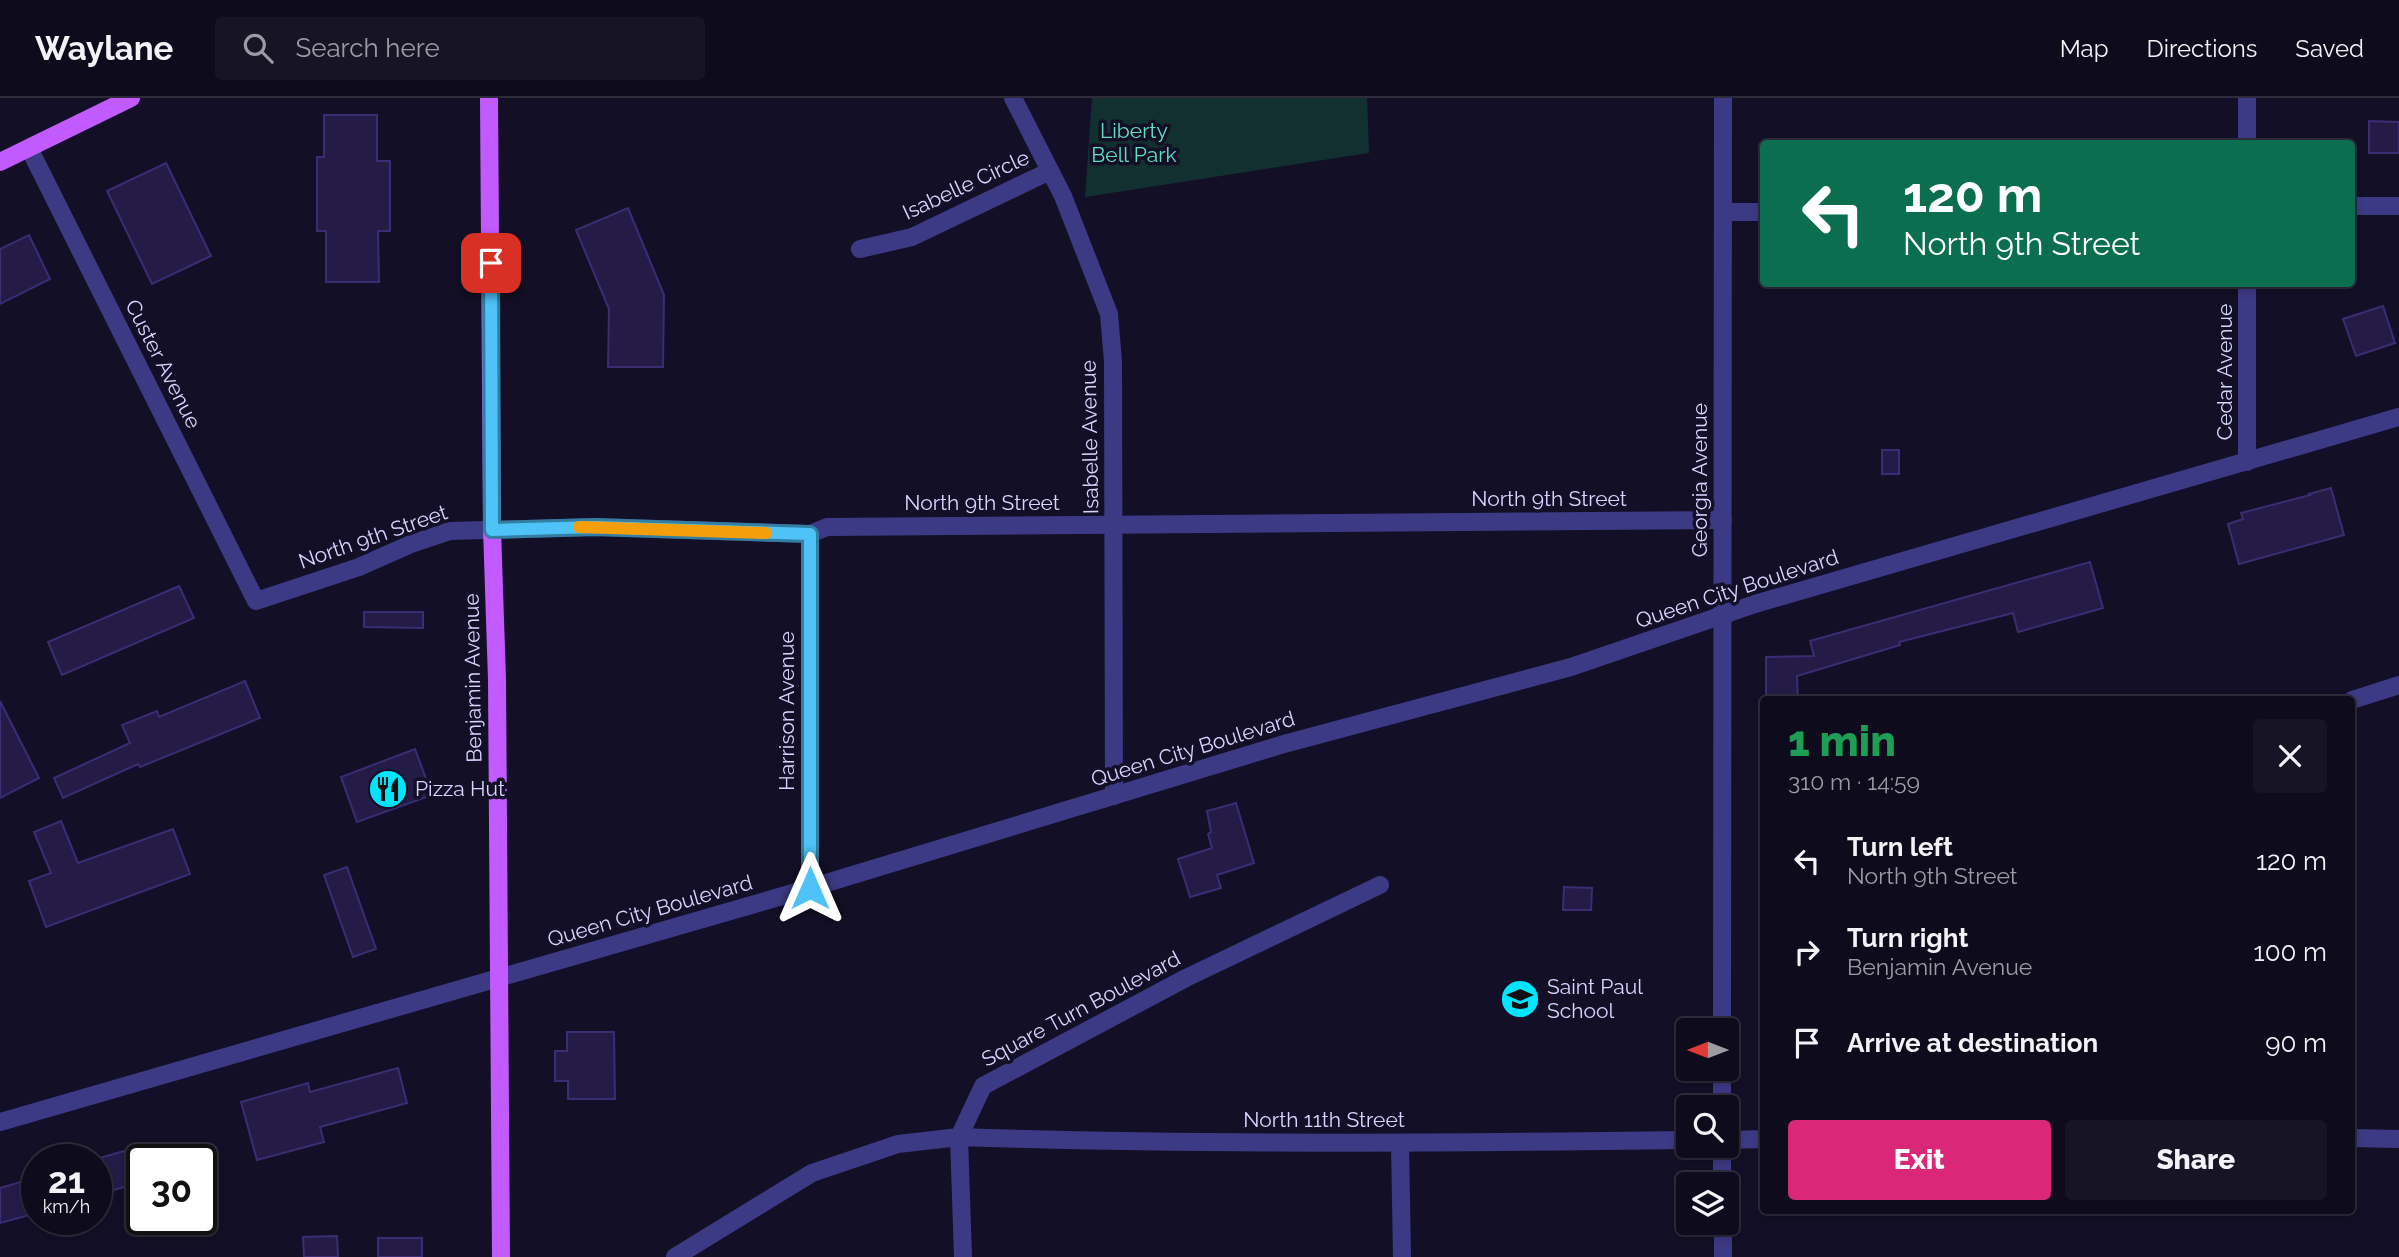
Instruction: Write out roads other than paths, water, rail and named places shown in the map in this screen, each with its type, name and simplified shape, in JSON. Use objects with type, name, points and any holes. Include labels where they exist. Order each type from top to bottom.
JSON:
[{"type":"main road","points":[[0,162],[131,98]]},
{"type":"main road","name":"Benjamin Avenue","points":[[489,98],[501,1257]]},
{"type":"street","name":"Isabelle Avenue","points":[[1013,98],[1063,196],[1109,314],[1113,362],[1114,796]]},
{"type":"street","name":"Georgia Avenue","points":[[1722,1018],[1723,98]]},
{"type":"street","points":[[2246,98],[2247,140]]},
{"type":"street","name":"Custer Avenue","points":[[29,148],[256,601]]},
{"type":"street","name":"Isabelle Circle","points":[[860,249],[912,237],[1050,171]]},
{"type":"street","points":[[2355,206],[2399,206]]},
{"type":"street","points":[[1723,212],[1760,212]]},
{"type":"street","name":"Cedar Avenue","points":[[2247,287],[2247,461]]},
{"type":"street","name":"Queen City Boulevard","points":[[0,1122],[810,888],[1283,744],[1571,667],[1755,604],[2399,418]]},
{"type":"street","name":"North 9th Street","points":[[256,601],[359,568],[411,544],[450,531],[595,527],[810,534],[827,527],[1723,520]]},
{"type":"street","name":"Harrison Avenue","points":[[810,534],[810,888]]},
{"type":"street","points":[[2355,699],[2399,685]]},
{"type":"street","name":"Square Turn Boulevard","points":[[959,1137],[983,1087],[1186,978],[1380,885]]},
{"type":"street","points":[[675,1257],[812,1172],[898,1144],[959,1137],[963,1257]]},
{"type":"street","name":"North 11th Street","points":[[959,1137],[1400,1144],[1676,1140]]},
{"type":"street","points":[[2355,1138],[2399,1139]]},
{"type":"street","points":[[1739,1140],[1760,1139]]},
{"type":"street","points":[[1400,1144],[1402,1257]]},
{"type":"street","points":[[1723,1235],[1723,1257]]},
{"type":"place","name":"Pizza Hut","points":[[388,789]]},
{"type":"place","name":"Saint Paul School","points":[[1520,999]]},
{"type":"park label","name":"Liberty Bell Park","points":[[1134,143]]}]
